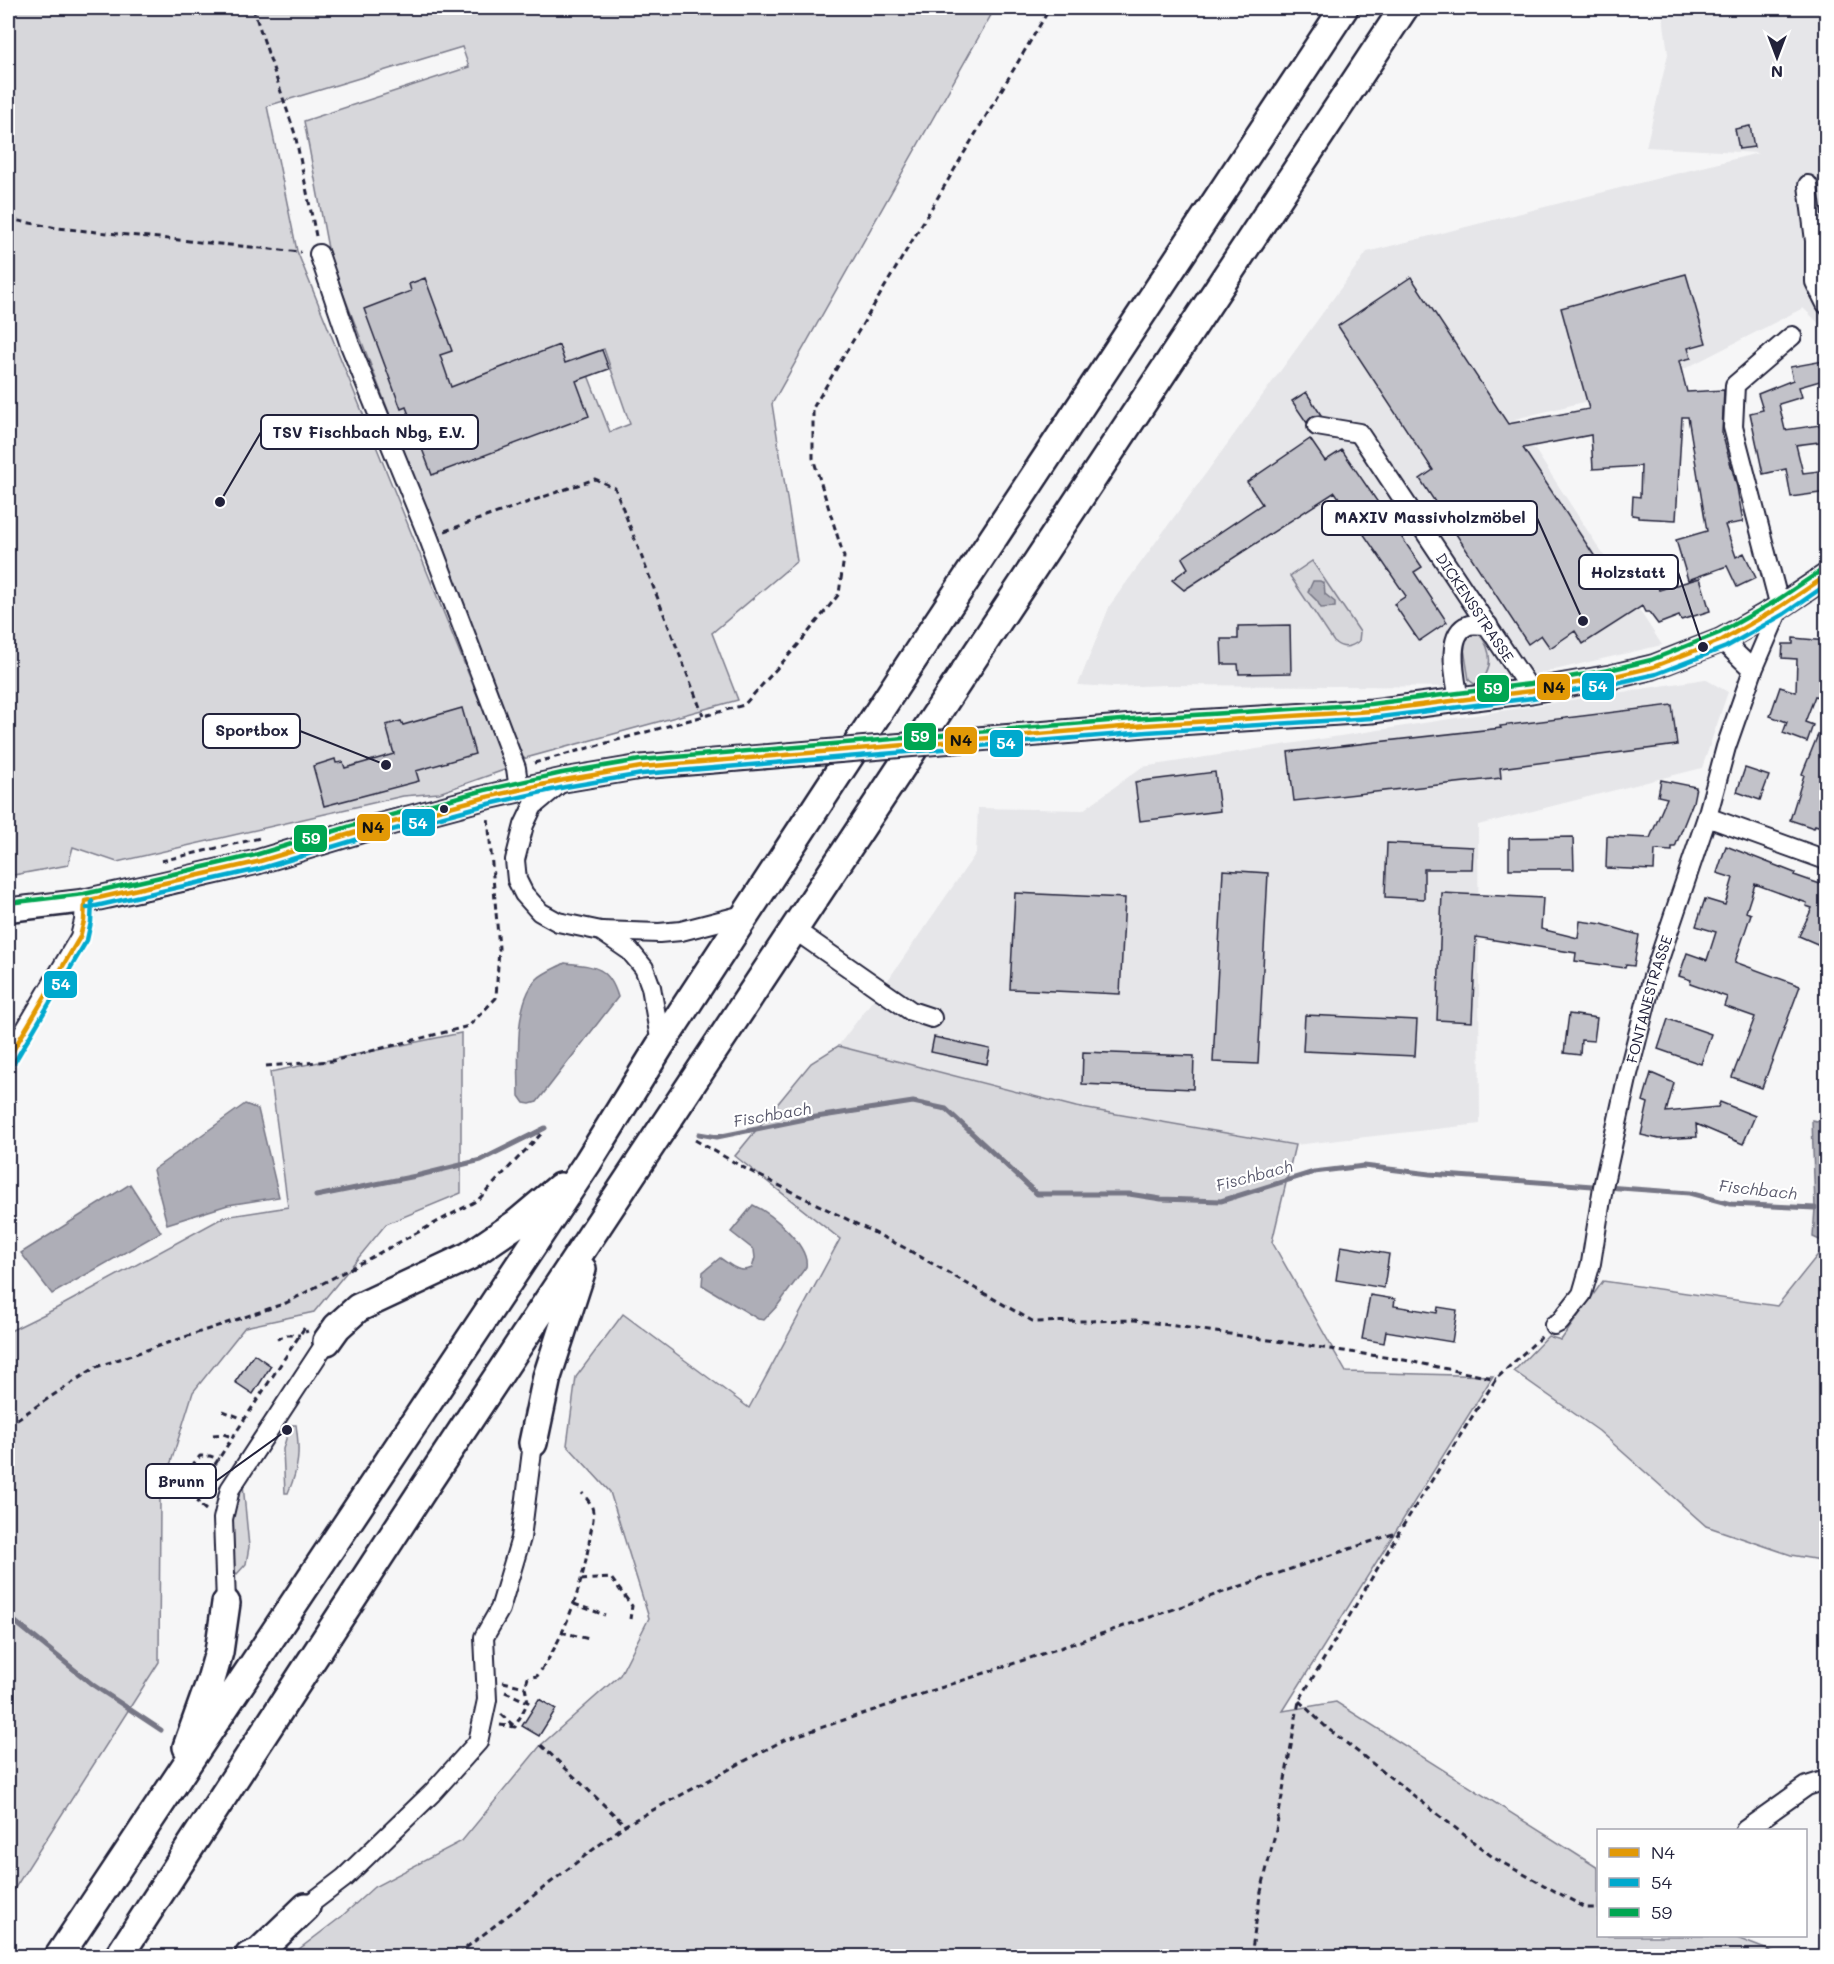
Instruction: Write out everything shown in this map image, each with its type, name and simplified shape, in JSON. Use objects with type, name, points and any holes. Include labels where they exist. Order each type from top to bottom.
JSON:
[{"type":"highway","points":[[59,1956],[588,1162],[661,1044],[914,657],[1344,8]]},
{"type":"highway","points":[[119,1956],[426,1485],[1404,8]]},
{"type":"highway","points":[[321,1351],[337,1327],[358,1308],[469,1256],[516,1224],[588,1162]]},
{"type":"highway","points":[[533,1443],[547,1377],[594,1233]]},
{"type":"highway","points":[[164,1801],[211,1680],[219,1652],[226,1603]]},
{"type":"highway","points":[[249,1956],[259,1952],[306,1907]]},
{"type":"main road","points":[[8,910],[85,901],[257,862],[360,831],[487,797],[518,779],[564,780],[641,767],[1146,725],[1372,711],[1531,691],[1611,677],[1653,667],[1722,640],[1780,607],[1827,576]]},
{"type":"street","points":[[1808,185],[1815,241],[1815,282],[1827,304]]},
{"type":"street","points":[[319,254],[350,345],[428,536],[518,779]]},
{"type":"street","points":[[1780,607],[1733,427],[1735,385],[1792,336]]},
{"type":"street","name":"DICKENSSTRASSE","points":[[1317,426],[1359,433],[1531,691]]},
{"type":"street","name":"FONTANESTRASSE","points":[[1554,1325],[1560,1322],[1582,1294],[1591,1263],[1618,1119],[1652,980],[1707,817],[1726,747],[1753,670],[1780,607]]},
{"type":"street","points":[[1459,700],[1454,665],[1454,642],[1459,632],[1469,625],[1488,625]]},
{"type":"street","points":[[1722,640],[1753,670]]},
{"type":"street","points":[[564,780],[533,806],[524,825],[514,860],[517,880],[524,894],[540,912],[558,922],[601,932],[670,932],[747,914]]},
{"type":"street","points":[[1707,817],[1827,860]]},
{"type":"street","points":[[8,1059],[80,937],[85,901]]},
{"type":"street","points":[[795,930],[911,1011],[932,1018]]},
{"type":"street","points":[[601,932],[630,951],[644,968],[651,987],[661,1044]]},
{"type":"street","points":[[226,1603],[223,1526],[224,1507],[230,1489],[321,1351]]},
{"type":"street","points":[[306,1907],[344,1878],[432,1793],[478,1742],[487,1700],[484,1637],[500,1609],[521,1538],[533,1443]]},
{"type":"street","points":[[1746,1829],[1807,1786],[1827,1780]]},
{"type":"path","points":[[8,219],[57,228],[319,254],[295,134],[252,8]]},
{"type":"path","points":[[518,779],[703,715],[744,705],[798,645],[839,594],[844,557],[813,458],[813,408],[1050,8]]},
{"type":"path","points":[[428,536],[595,479],[615,488],[703,715]]},
{"type":"path","points":[[266,1066],[332,1060],[469,1026],[496,998],[499,948],[487,797]]},
{"type":"path","points":[[8,1425],[96,1367],[286,1304],[478,1200],[543,1132]]},
{"type":"path","points":[[695,1140],[746,1169],[905,1248],[1034,1322],[1135,1320],[1404,1360],[1497,1379]]},
{"type":"path","points":[[1251,1956],[1260,1896],[1276,1830],[1299,1701],[1399,1532],[1497,1379],[1554,1325]]},
{"type":"path","points":[[223,1526],[198,1503],[205,1484],[219,1459],[305,1327],[321,1351]]},
{"type":"path","points":[[277,1339],[287,1335],[300,1335]]},
{"type":"path","points":[[223,1411],[244,1419]]},
{"type":"path","points":[[213,1435],[223,1434],[232,1437]]},
{"type":"path","points":[[205,1484],[195,1474],[194,1463],[200,1456],[219,1459]]},
{"type":"path","points":[[459,1956],[467,1947],[625,1825],[784,1740],[1399,1532]]},
{"type":"path","points":[[581,1580],[611,1578],[632,1605],[630,1619]]},
{"type":"path","points":[[574,1604],[605,1615]]},
{"type":"path","points":[[561,1632],[589,1639]]},
{"type":"path","points":[[502,1682],[525,1687]]},
{"type":"path","points":[[496,1688],[528,1702]]},
{"type":"path","points":[[1299,1701],[1327,1728],[1494,1858],[1586,1908],[1597,1908]]},
{"type":"path","points":[[541,1746],[625,1825]]},
{"type":"shaded area","points":[[8,8],[995,8],[772,404],[797,561],[712,633],[738,700],[522,759],[330,259],[304,121],[469,67],[462,47],[267,106],[297,251],[507,769],[439,793],[403,796],[117,862],[73,847],[68,865],[8,876]],"holes":[[[604,349],[630,424],[610,432],[581,357]]]},
{"type":"shaded area","points":[[1662,8],[1826,8],[1826,330],[1803,308],[1653,385],[1515,419],[1662,645],[1482,687],[1166,685],[1112,687],[1078,685],[1110,605],[1367,252],[1758,153],[1646,147],[1668,54]]},
{"type":"shaded area","points":[[1312,561],[1360,632],[1359,641],[1353,645],[1343,647],[1334,642],[1290,576]]},
{"type":"shaded area","points":[[1313,581],[1324,583],[1325,594],[1335,602],[1335,607],[1321,608],[1308,592]]},
{"type":"shaded area","points":[[1479,633],[1487,646],[1490,660],[1486,673],[1476,685],[1469,680],[1463,642],[1471,634]]},
{"type":"shaded area","points":[[1705,679],[1728,692],[1702,768],[1478,825],[1480,1124],[1295,1145],[1076,1107],[838,1046],[888,980],[976,853],[978,808],[1083,810],[1142,767]]},
{"type":"shaded area","points":[[565,963],[592,967],[605,973],[618,997],[537,1102],[524,1103],[519,1096],[518,1051],[524,1003],[537,979]]},
{"type":"shaded area","points":[[461,1033],[461,1193],[386,1224],[314,1312],[245,1327],[193,1392],[160,1497],[159,1662],[8,1899],[8,1332],[57,1308],[224,1217],[288,1207],[270,1072]]},
{"type":"shaded area","points":[[838,1046],[1076,1107],[1295,1145],[1272,1242],[1346,1372],[1493,1376],[1283,1711],[1336,1702],[1597,1867],[1597,1937],[1735,1937],[1783,1956],[290,1956],[341,1917],[374,1887],[462,1841],[541,1745],[620,1675],[649,1618],[610,1492],[567,1445],[576,1377],[623,1314],[749,1408],[840,1239],[735,1156],[811,1063]]},
{"type":"shaded area","points":[[245,1104],[258,1109],[279,1197],[228,1205],[167,1224],[153,1170]]},
{"type":"shaded area","points":[[1812,1120],[1826,1123],[1826,1243],[1813,1237],[1815,1208]]},
{"type":"shaded area","points":[[130,1184],[161,1232],[52,1294],[21,1253]]},
{"type":"shaded area","points":[[753,1205],[788,1231],[796,1240],[806,1259],[806,1267],[764,1320],[758,1319],[702,1285],[703,1272],[720,1258],[739,1269],[752,1268],[755,1258],[754,1250],[731,1232]]},
{"type":"shaded area","points":[[1820,1252],[1826,1253],[1826,1561],[1791,1555],[1706,1526],[1599,1431],[1514,1371],[1548,1336],[1561,1340],[1603,1281],[1777,1306]]},
{"type":"shaded area","points":[[290,1425],[296,1425],[298,1460],[292,1484],[288,1493],[285,1493],[283,1449]]},
{"type":"shaded area","points":[[243,1484],[249,1547],[246,1564],[237,1574],[233,1570],[232,1526],[235,1505]]},
{"type":"building","points":[[1750,126],[1754,147],[1739,149],[1735,129]]},
{"type":"building","points":[[1686,274],[1706,343],[1688,348],[1691,358],[1679,361],[1687,392],[1724,390],[1722,433],[1737,487],[1743,522],[1725,525],[1736,557],[1744,553],[1756,578],[1737,587],[1727,566],[1688,580],[1676,540],[1707,531],[1688,417],[1682,417],[1676,520],[1638,518],[1632,515],[1633,496],[1640,497],[1641,466],[1593,469],[1591,435],[1523,448],[1613,584],[1653,572],[1659,590],[1700,578],[1710,611],[1681,620],[1679,616],[1658,624],[1642,606],[1583,644],[1575,631],[1550,648],[1541,635],[1528,644],[1420,479],[1433,470],[1338,326],[1411,277],[1508,424],[1589,409],[1561,308]]},
{"type":"building","points":[[425,278],[452,351],[440,355],[451,387],[559,345],[565,363],[602,350],[609,369],[576,381],[589,416],[432,475],[406,407],[401,409],[364,309],[411,291],[409,284]]},
{"type":"building","points":[[1823,361],[1827,379],[1799,387],[1802,397],[1779,404],[1785,430],[1827,424],[1827,441],[1796,445],[1803,473],[1827,470],[1827,492],[1791,497],[1786,469],[1763,474],[1750,413],[1763,410],[1758,394],[1793,380],[1790,367]]},
{"type":"building","points":[[1306,392],[1321,415],[1313,416],[1307,423],[1292,401]]},
{"type":"building","points":[[1310,439],[1325,461],[1342,450],[1422,567],[1414,572],[1447,622],[1419,641],[1394,604],[1406,596],[1335,492],[1184,590],[1172,580],[1188,568],[1182,558],[1262,504],[1247,482]]},
{"type":"building","points":[[1290,625],[1291,673],[1239,674],[1238,664],[1222,664],[1221,639],[1238,639],[1238,626]]},
{"type":"building","points":[[1793,638],[1827,641],[1827,699],[1815,696],[1805,722],[1813,725],[1807,742],[1783,733],[1787,722],[1770,716],[1780,687],[1796,692],[1797,659],[1782,658],[1783,644],[1793,644]]},
{"type":"building","points":[[1672,705],[1677,745],[1500,768],[1501,778],[1294,801],[1288,752],[1501,728],[1500,726]]},
{"type":"building","points":[[462,708],[475,754],[416,771],[419,781],[324,806],[313,766],[335,759],[336,763],[343,762],[345,768],[394,754],[386,725],[401,721],[403,725]]},
{"type":"building","points":[[1826,715],[1827,829],[1815,825],[1814,828],[1790,820],[1804,775],[1802,774]]},
{"type":"building","points":[[1745,768],[1769,776],[1760,800],[1737,792]]},
{"type":"building","points":[[1215,772],[1220,811],[1140,821],[1135,782]]},
{"type":"building","points":[[1661,780],[1696,787],[1693,802],[1675,847],[1672,847],[1672,851],[1655,850],[1654,870],[1606,868],[1607,836],[1650,838],[1667,798],[1658,796]]},
{"type":"building","points":[[1573,837],[1574,869],[1509,869],[1509,838]]},
{"type":"building","points":[[1387,843],[1473,847],[1472,869],[1424,869],[1424,899],[1385,897]]},
{"type":"building","points":[[1726,846],[1823,885],[1827,877],[1827,937],[1822,946],[1799,936],[1812,908],[1806,906],[1807,903],[1755,884],[1746,912],[1751,914],[1735,962],[1800,986],[1762,1088],[1732,1077],[1755,1017],[1724,1006],[1727,997],[1690,984],[1691,980],[1679,976],[1687,953],[1707,960],[1716,932],[1696,926],[1705,899],[1725,905],[1733,878],[1717,873]]},
{"type":"building","points":[[1223,870],[1268,873],[1258,1064],[1213,1062]]},
{"type":"building","points":[[1015,893],[1125,898],[1120,994],[1010,989]]},
{"type":"building","points":[[1442,893],[1543,898],[1541,929],[1578,938],[1580,921],[1602,924],[1639,935],[1634,966],[1626,965],[1625,968],[1575,961],[1576,953],[1476,937],[1472,1022],[1437,1020]]},
{"type":"building","points":[[1569,1014],[1597,1018],[1594,1041],[1581,1040],[1580,1055],[1564,1053]]},
{"type":"building","points":[[1305,1015],[1417,1020],[1415,1056],[1303,1051]]},
{"type":"building","points":[[1668,1019],[1711,1034],[1701,1064],[1658,1049]]},
{"type":"building","points":[[934,1037],[990,1049],[987,1064],[931,1052]]},
{"type":"building","points":[[1083,1052],[1194,1056],[1193,1089],[1082,1084]]},
{"type":"building","points":[[1651,1073],[1674,1083],[1666,1112],[1718,1107],[1720,1102],[1755,1116],[1743,1144],[1696,1124],[1697,1137],[1659,1139],[1641,1135],[1648,1103],[1643,1101]]},
{"type":"building","points":[[1341,1246],[1389,1254],[1384,1288],[1336,1280]]},
{"type":"building","points":[[1370,1295],[1395,1299],[1394,1306],[1437,1313],[1438,1307],[1457,1310],[1452,1342],[1386,1331],[1384,1343],[1362,1339]]},
{"type":"building","points":[[254,1354],[271,1366],[253,1394],[235,1382]]},
{"type":"building","points":[[539,1699],[556,1709],[539,1736],[522,1726]]},
{"type":"waterway","name":"Fischbach","points":[[699,1134],[717,1137],[810,1118],[913,1102],[946,1109],[1037,1194],[1129,1194],[1161,1199],[1221,1201],[1314,1172],[1364,1166],[1430,1174],[1689,1193],[1731,1204],[1815,1208]]},
{"type":"waterway","name":"Fischbach","points":[[316,1196],[481,1160],[545,1128]]},
{"type":"waterway","points":[[8,1616],[93,1685],[161,1730]]},
{"type":"transit line","name":"59","points":[[8,903],[84,894],[156,878],[255,855],[358,824],[485,790],[562,773],[640,760],[1145,718],[1371,704],[1530,684],[1609,670],[1651,660],[1719,633],[1776,601],[1822,570]]},
{"type":"transit line","name":"N4","points":[[85,901],[257,862],[360,831],[487,797],[564,780],[641,767],[1146,725],[1372,711],[1531,691],[1611,677],[1653,667],[1722,640],[1780,607],[1826,576]]},
{"type":"transit line","name":"54","points":[[87,908],[259,869],[362,838],[489,804],[565,787],[642,774],[1147,732],[1372,718],[1532,698],[1612,684],[1656,674],[1726,647],[1784,614],[1826,585]]},
{"type":"transit line","name":"N4","points":[[8,1059],[80,937],[85,901]]},
{"type":"transit line","name":"54","points":[[14,1063],[87,940],[92,901]]},
{"type":"place","name":"TSV Fischbach Nbg, E.V.","points":[[220,502]]},
{"type":"place","name":"MAXIV Massivholzmöbel","points":[[1583,621]]},
{"type":"place","name":"Holzstatt","points":[[1703,647]]},
{"type":"place","name":"Sportbox","points":[[386,765]]},
{"type":"place","name":"Brunn","points":[[287,1430]]}]
